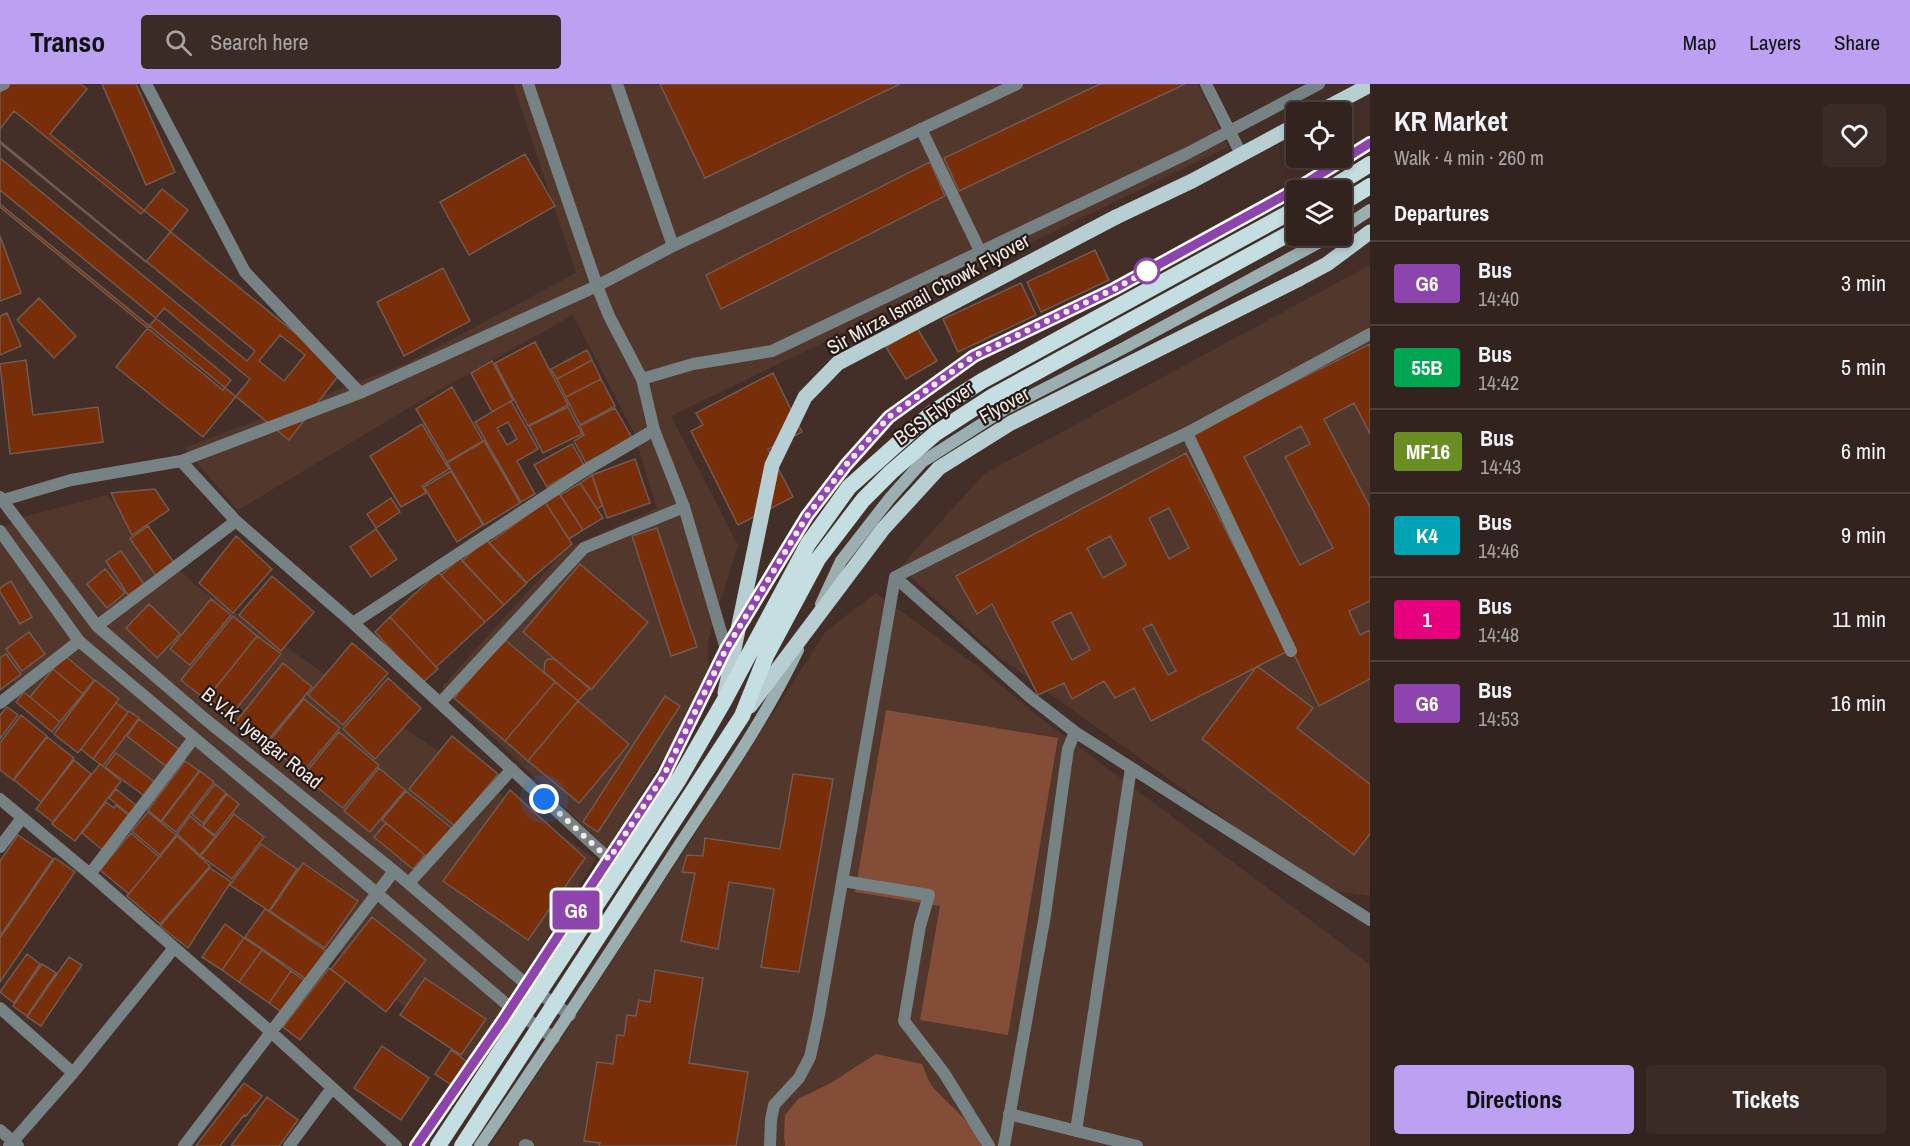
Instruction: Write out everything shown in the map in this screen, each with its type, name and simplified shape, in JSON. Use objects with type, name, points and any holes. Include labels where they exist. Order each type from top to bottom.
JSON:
[{"type":"highway","points":[[1344,180],[1370,164]]},
{"type":"highway","points":[[1352,197],[1370,186]]},
{"type":"highway","name":"BGS Flyover","points":[[438,1146],[679,779],[724,701],[808,544],[849,487],[933,412],[982,381],[1286,214]]},
{"type":"highway","name":"BGS Flyover","points":[[462,1146],[742,716],[766,656],[818,559],[863,500],[936,433],[993,396],[1286,235]]},
{"type":"main road","points":[[1338,102],[1370,85]]},
{"type":"main road","name":"Sir Mirza Ismail Chowk Flyover","points":[[724,701],[772,465],[805,398],[838,363],[1286,130]]},
{"type":"main road","points":[[416,1146],[511,1008],[664,775],[726,649],[807,516],[846,465],[889,417],[974,356],[1114,289],[1298,188],[1370,143]]},
{"type":"main road","points":[[1352,222],[1370,210]]},
{"type":"main road","name":"Flyover","points":[[742,716],[883,529],[939,468],[1011,423],[1327,264],[1370,232]]},
{"type":"main road","points":[[480,1146],[570,1014],[779,689],[842,561],[890,498],[922,462],[1005,409],[1313,246]]},
{"type":"street","points":[[146,84],[245,272],[360,393]]},
{"type":"street","points":[[528,84],[597,286],[609,316],[642,380],[654,430],[684,507],[726,649]]},
{"type":"street","points":[[617,84],[674,246]]},
{"type":"street","points":[[1,499],[71,480],[181,461],[360,393],[597,286],[674,246],[1017,84]]},
{"type":"street","points":[[1206,84],[1241,154]]},
{"type":"street","points":[[642,380],[693,364],[772,351],[981,253],[1229,132],[1319,84]]},
{"type":"street","points":[[921,129],[981,253]]},
{"type":"street","points":[[895,577],[1077,485],[1187,433],[1370,334]]},
{"type":"street","points":[[353,623],[584,471],[654,430]]},
{"type":"street","points":[[1187,433],[1291,651]]},
{"type":"street","points":[[181,461],[236,521],[353,623],[609,859]]},
{"type":"street","name":"B.V.K. Iyengar Road","points":[[1,499],[97,626],[205,718],[409,883],[526,984],[570,1014]]},
{"type":"street","points":[[440,703],[584,548],[684,507]]},
{"type":"street","points":[[97,626],[236,521]]},
{"type":"street","points":[[0,531],[79,641],[511,1008],[554,1038]]},
{"type":"street","points":[[895,577],[1030,697],[1075,732],[1370,920]]},
{"type":"street","points":[[770,1146],[774,1105],[799,1078],[810,1057],[843,881],[895,577]]},
{"type":"street","points":[[0,703],[79,641]]},
{"type":"street","points":[[1004,1146],[1045,915],[1068,749],[1075,732]]},
{"type":"street","points":[[90,874],[194,738]]},
{"type":"street","points":[[1076,1131],[1131,768]]},
{"type":"street","points":[[409,883],[512,770]]},
{"type":"street","points":[[0,799],[90,874],[271,1032],[396,1146]]},
{"type":"street","points":[[0,847],[22,818]]},
{"type":"street","points":[[184,1146],[394,871]]},
{"type":"street","points":[[843,881],[928,895],[920,926],[904,1021],[944,1073],[989,1146]]},
{"type":"street","points":[[0,1130],[14,1145],[174,948]]},
{"type":"street","points":[[0,1008],[73,1073]]},
{"type":"street","points":[[289,1146],[333,1088]]},
{"type":"street","points":[[1009,1114],[1137,1146]]},
{"type":"shaded area","points":[[513,84],[1198,84],[1228,147],[671,416],[738,545],[708,641],[708,669],[675,740],[607,849],[442,687],[566,549],[657,508],[633,431],[573,315],[412,406],[238,510],[184,448],[408,363],[576,273]]},
{"type":"shaded area","points":[[1370,265],[1369,896],[1322,889],[996,655],[900,567],[984,474]]},
{"type":"shaded area","points":[[106,495],[195,585],[596,859],[470,1061],[0,670],[0,529],[24,517]]},
{"type":"shaded area","points":[[876,593],[981,669],[1047,723],[1370,965],[1370,1146],[490,1146],[826,631]]},
{"type":"shaded area","points":[[886,710],[1058,738],[1008,1035],[920,1020],[940,906],[855,892]]},
{"type":"shaded area","points":[[876,1054],[922,1064],[932,1086],[972,1128],[981,1146],[785,1146],[785,1115],[798,1099],[829,1084]]},
{"type":"building","points":[[0,84],[81,84],[87,89],[50,134],[342,371],[289,440],[0,204]]},
{"type":"building","points":[[102,84],[136,84],[175,172],[146,185]]},
{"type":"building","points":[[660,84],[900,84],[705,178]]},
{"type":"building","points":[[1100,84],[1185,84],[959,191],[944,158]]},
{"type":"building","points":[[14,111],[141,214],[162,189],[188,210],[146,262],[0,143],[0,129]]},
{"type":"building","points":[[0,141],[255,351],[247,361],[0,158]]},
{"type":"building","points":[[525,154],[555,206],[469,255],[440,202]]},
{"type":"building","points":[[930,162],[945,196],[721,309],[706,275]]},
{"type":"building","points":[[0,190],[231,380],[223,390],[0,207]]},
{"type":"building","points":[[0,236],[21,293],[0,301]]},
{"type":"building","points":[[1095,250],[1109,280],[1041,312],[1027,282]]},
{"type":"building","points":[[443,268],[470,321],[404,356],[377,302]]},
{"type":"building","points":[[1021,283],[1036,315],[958,352],[943,319]]},
{"type":"building","points":[[39,298],[76,336],[54,358],[17,320]]},
{"type":"building","points":[[164,308],[250,379],[203,437],[116,367]]},
{"type":"building","points":[[7,313],[21,346],[0,355],[0,316]]},
{"type":"building","points":[[917,328],[937,361],[906,379],[886,347]]},
{"type":"building","points":[[280,335],[305,355],[284,381],[259,361]]},
{"type":"building","points":[[535,342],[568,405],[528,426],[495,363]]},
{"type":"building","points":[[1370,344],[1370,434],[1354,403],[1324,419],[1370,507],[1370,601],[1349,611],[1360,635],[1370,630],[1370,679],[1319,706],[1188,435]],"holes":[[[1301,426],[1310,444],[1285,457],[1333,548],[1300,565],[1244,457]]]},
{"type":"building","points":[[587,350],[592,360],[557,379],[551,369]]},
{"type":"building","points":[[26,360],[33,415],[98,407],[103,442],[10,454],[0,364]]},
{"type":"building","points":[[592,360],[601,379],[566,397],[557,379]]},
{"type":"building","points":[[492,361],[513,400],[492,412],[471,373]]},
{"type":"building","points":[[773,373],[802,432],[768,449],[793,497],[738,525],[691,431],[703,425],[696,413]]},
{"type":"building","points":[[601,379],[615,406],[580,425],[566,397]]},
{"type":"building","points":[[452,387],[483,441],[447,462],[416,409]]},
{"type":"building","points":[[511,401],[538,449],[517,461],[535,494],[521,502],[475,422]],"holes":[[[508,422],[517,439],[507,445],[497,428]]]},
{"type":"building","points":[[568,407],[582,434],[543,453],[529,426]]},
{"type":"building","points":[[615,408],[632,438],[586,463],[574,441],[584,435],[580,426]]},
{"type":"building","points":[[422,424],[449,469],[422,486],[426,493],[401,507],[370,456]]},
{"type":"building","points":[[484,441],[520,503],[484,525],[447,463]]},
{"type":"building","points":[[572,444],[584,465],[547,487],[534,465]]},
{"type":"building","points":[[1186,453],[1288,651],[1151,721],[1134,688],[1115,698],[1104,681],[1072,699],[1064,683],[1038,695],[992,604],[977,614],[956,576]],"holes":[[[1169,508],[1189,548],[1169,559],[1149,518]],[[1110,536],[1126,565],[1103,578],[1087,548]],[[1071,612],[1090,650],[1072,660],[1052,622]],[[1152,624],[1176,671],[1168,675],[1143,628]]]},
{"type":"building","points":[[635,459],[650,503],[607,518],[592,475]]},
{"type":"building","points":[[451,471],[483,525],[457,542],[424,487]]},
{"type":"building","points":[[592,475],[602,506],[597,509],[580,483]]},
{"type":"building","points":[[580,483],[603,518],[583,530],[560,495]]},
{"type":"building","points":[[155,489],[169,510],[132,535],[111,493]]},
{"type":"building","points":[[559,493],[583,530],[569,539],[545,502]]},
{"type":"building","points":[[391,498],[400,512],[376,528],[367,514]]},
{"type":"building","points":[[545,502],[572,544],[526,583],[489,543]]},
{"type":"building","points":[[148,526],[175,564],[157,577],[130,539]]},
{"type":"building","points":[[657,528],[697,647],[671,656],[632,536]]},
{"type":"building","points":[[376,529],[397,559],[371,577],[350,547]]},
{"type":"building","points":[[236,536],[272,569],[233,613],[199,583]]},
{"type":"building","points":[[486,539],[527,583],[504,605],[462,561]]},
{"type":"building","points":[[121,551],[144,584],[128,595],[106,561]]},
{"type":"building","points":[[460,558],[504,605],[485,622],[441,575]]},
{"type":"building","points":[[580,564],[648,622],[591,690],[523,632]]},
{"type":"building","points":[[105,569],[125,593],[107,608],[87,584]]},
{"type":"building","points":[[438,572],[485,622],[436,667],[390,617]]},
{"type":"building","points":[[272,576],[314,612],[281,651],[239,615]]},
{"type":"building","points":[[11,581],[32,617],[20,624],[0,592],[0,588]]},
{"type":"building","points":[[211,599],[231,615],[190,665],[170,649]]},
{"type":"building","points":[[149,604],[180,634],[157,658],[126,628]]},
{"type":"building","points":[[233,616],[257,636],[206,700],[181,680]]},
{"type":"building","points":[[390,617],[438,669],[422,683],[375,632]]},
{"type":"building","points":[[29,632],[45,654],[22,671],[6,649]]},
{"type":"building","points":[[257,636],[281,654],[231,715],[208,697]]},
{"type":"building","points":[[504,639],[555,682],[505,741],[454,698]]},
{"type":"building","points":[[352,643],[388,673],[343,725],[308,695]]},
{"type":"building","points":[[6,654],[21,674],[0,690],[0,658]]},
{"type":"building","points":[[64,655],[94,680],[83,694],[53,669]]},
{"type":"building","points":[[548,659],[554,659],[590,688],[578,701],[544,672],[545,662]]},
{"type":"building","points":[[283,663],[312,687],[263,746],[235,723]]},
{"type":"building","points":[[1257,666],[1313,708],[1297,728],[1370,784],[1370,834],[1354,855],[1202,739]]},
{"type":"building","points":[[53,669],[83,694],[60,722],[30,697]]},
{"type":"building","points":[[388,678],[421,708],[375,759],[343,729]]},
{"type":"building","points":[[95,680],[119,699],[78,753],[54,734]]},
{"type":"building","points":[[555,682],[578,701],[528,761],[505,741]]},
{"type":"building","points":[[24,692],[60,722],[52,732],[16,702]]},
{"type":"building","points":[[665,696],[680,706],[598,832],[583,822]]},
{"type":"building","points":[[304,699],[340,728],[302,773],[267,744]]},
{"type":"building","points":[[578,701],[629,744],[579,803],[528,761]]},
{"type":"building","points":[[116,703],[128,712],[93,759],[81,749]]},
{"type":"building","points":[[7,707],[18,715],[0,739],[0,715]]},
{"type":"building","points":[[129,711],[139,718],[103,766],[93,759]]},
{"type":"building","points":[[21,715],[47,736],[13,780],[0,770],[0,743]]},
{"type":"building","points":[[139,719],[180,750],[167,767],[127,736]]},
{"type":"building","points":[[339,732],[379,765],[343,808],[303,776]]},
{"type":"building","points":[[452,736],[498,774],[455,826],[409,789]]},
{"type":"building","points":[[47,737],[74,758],[41,802],[14,780]]},
{"type":"building","points":[[116,753],[156,783],[146,797],[105,767]]},
{"type":"building","points":[[74,760],[91,774],[53,822],[36,809]]},
{"type":"building","points":[[185,761],[199,771],[161,821],[148,810]]},
{"type":"building","points":[[100,764],[121,781],[75,841],[52,824]]},
{"type":"building","points":[[379,768],[405,790],[370,832],[344,811]]},
{"type":"building","points":[[200,771],[214,782],[176,832],[162,821]]},
{"type":"building","points":[[793,774],[833,779],[799,972],[761,967],[774,889],[729,882],[718,949],[681,941],[695,873],[682,872],[687,855],[703,856],[705,838],[780,849]]},
{"type":"building","points":[[215,784],[226,793],[203,823],[192,814]]},
{"type":"building","points":[[116,789],[138,807],[131,816],[109,798]]},
{"type":"building","points":[[510,790],[585,858],[528,940],[443,881]]},
{"type":"building","points":[[406,791],[454,830],[430,859],[382,820]]},
{"type":"building","points":[[227,794],[239,804],[215,835],[203,826]]},
{"type":"building","points":[[106,802],[114,808],[116,805],[131,817],[104,851],[82,833]]},
{"type":"building","points":[[148,812],[176,835],[160,855],[132,831]]},
{"type":"building","points":[[234,814],[264,837],[232,879],[201,856]]},
{"type":"building","points":[[190,816],[215,837],[200,855],[177,834]]},
{"type":"building","points":[[386,823],[425,855],[413,869],[374,837]]},
{"type":"building","points":[[131,833],[159,857],[129,894],[100,870]]},
{"type":"building","points":[[18,835],[53,859],[0,936],[0,861]]},
{"type":"building","points":[[177,836],[210,866],[160,924],[127,896]]},
{"type":"building","points":[[261,844],[297,869],[269,911],[230,885]]},
{"type":"building","points":[[55,858],[75,872],[0,982],[0,938]]},
{"type":"building","points":[[303,863],[358,901],[325,948],[270,911]]},
{"type":"building","points":[[210,868],[231,882],[188,948],[160,926]]},
{"type":"building","points":[[265,909],[326,951],[306,979],[245,937]]},
{"type":"building","points":[[372,917],[426,960],[386,1012],[331,969]]},
{"type":"building","points":[[225,924],[244,938],[222,970],[202,957]]},
{"type":"building","points":[[244,938],[262,950],[239,982],[222,970]]},
{"type":"building","points":[[262,950],[291,971],[269,1003],[239,982]]},
{"type":"building","points":[[27,954],[40,964],[14,1003],[0,992]]},
{"type":"building","points":[[69,957],[82,965],[41,1026],[27,1017]]},
{"type":"building","points":[[42,964],[56,973],[27,1016],[13,1006]]},
{"type":"building","points":[[329,968],[346,981],[300,1040],[283,1027]]},
{"type":"building","points":[[655,970],[703,978],[689,1063],[748,1072],[736,1146],[599,1146],[600,1143],[584,1141],[597,1062],[613,1064],[617,1035],[624,1036],[627,1015],[636,1016],[639,1000],[650,1002]]},
{"type":"building","points":[[291,971],[305,981],[283,1013],[269,1003]]},
{"type":"building","points":[[425,978],[486,1019],[461,1055],[400,1015]]},
{"type":"building","points":[[382,1046],[429,1078],[401,1120],[354,1088]]},
{"type":"building","points":[[451,1050],[469,1063],[453,1086],[435,1074]]},
{"type":"building","points":[[244,1083],[262,1096],[220,1146],[196,1146]]},
{"type":"building","points":[[267,1097],[298,1120],[279,1146],[231,1146]]},
{"type":"bus line","name":"G6","points":[[416,1146],[503,1020],[664,775],[726,649],[807,516],[846,465],[889,417],[974,356],[1114,289],[1298,188],[1370,143]]},
{"type":"route","points":[[544,799],[609,859],[664,775],[726,649],[807,516],[846,465],[889,417],[974,356],[1155,267],[1147,271]]}]
